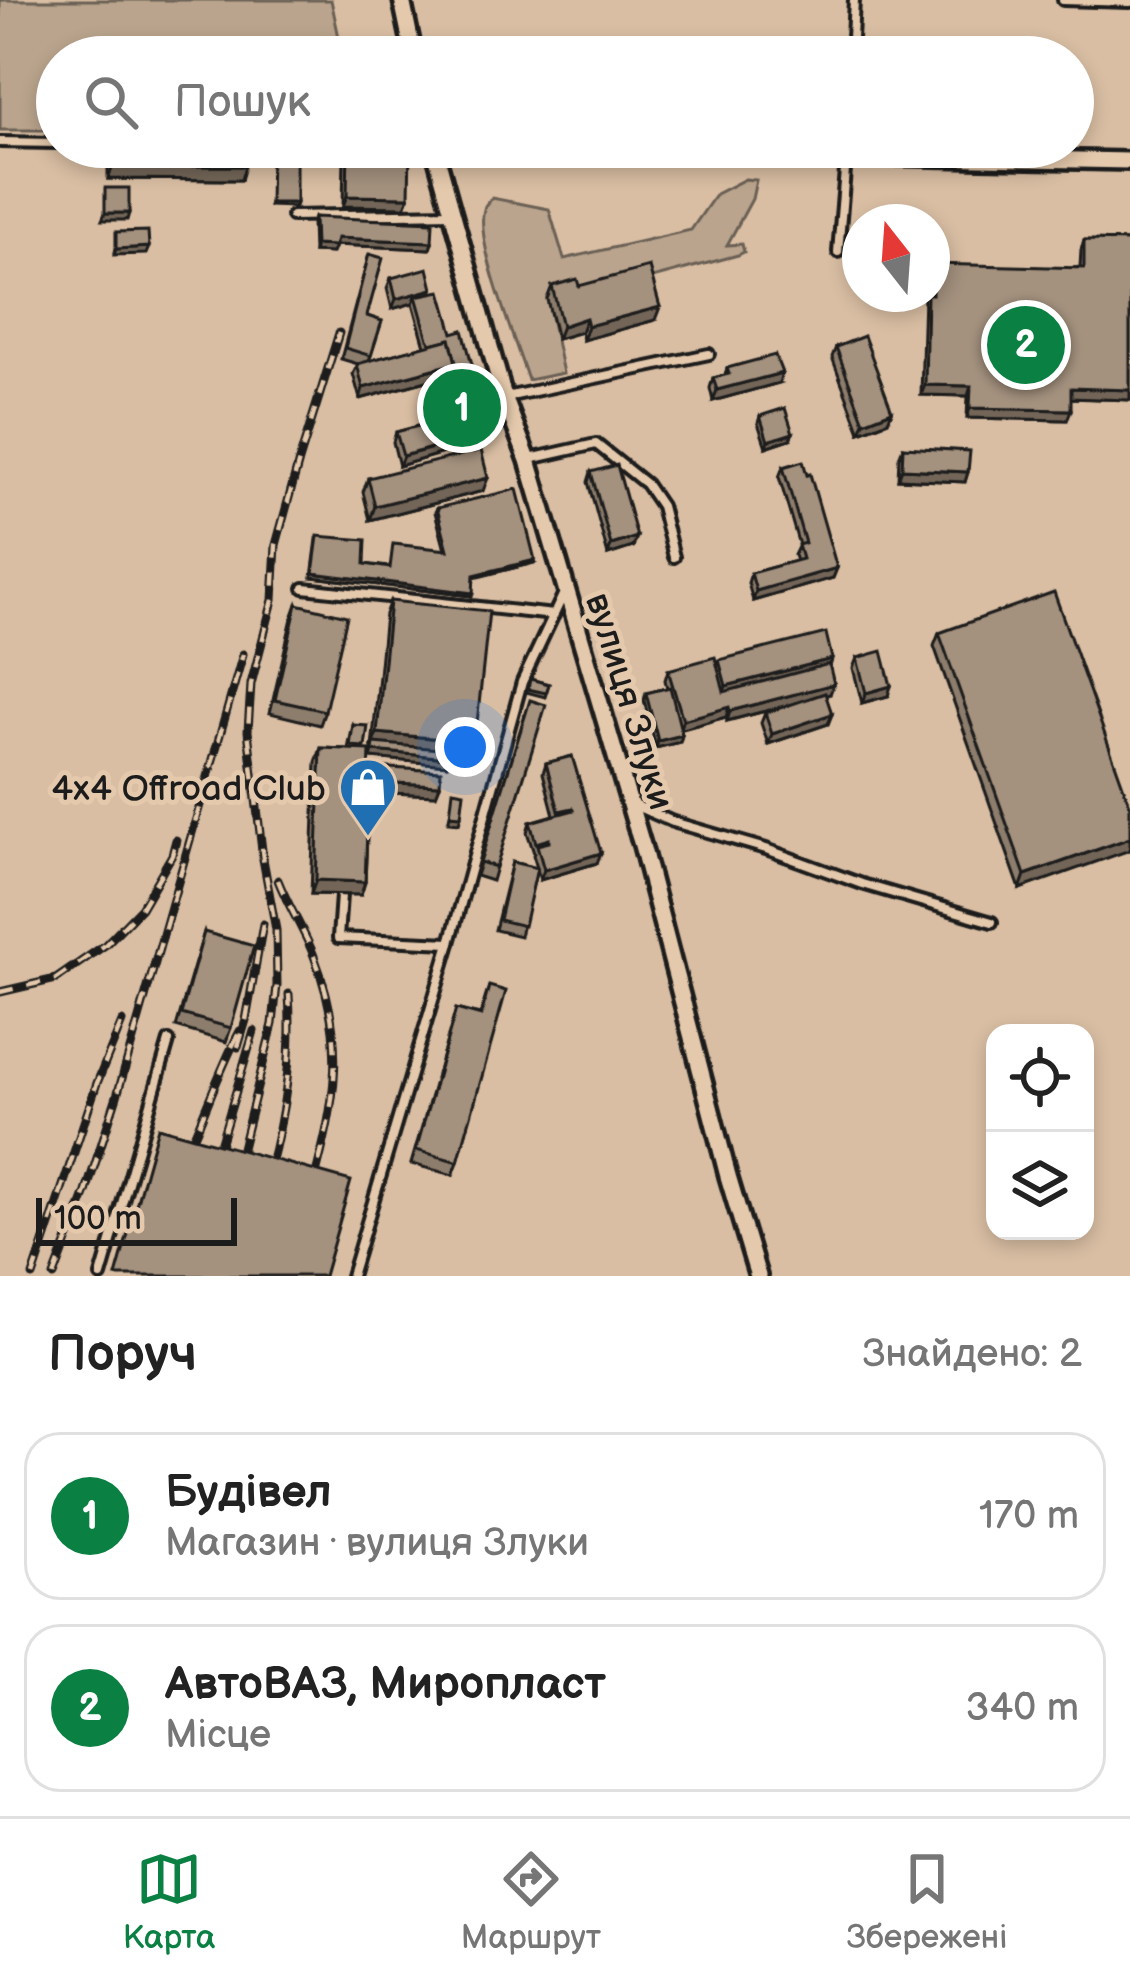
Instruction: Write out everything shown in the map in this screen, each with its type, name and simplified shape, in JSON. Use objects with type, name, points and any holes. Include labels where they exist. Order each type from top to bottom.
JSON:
[{"type":"street","points":[[402,0],[410,36]]},
{"type":"street","points":[[1094,160],[1130,161]]},
{"type":"street","name":"вулиця Злуки","points":[[441,168],[504,398],[528,460],[630,804],[758,1276]]},
{"type":"lane","points":[[852,36],[854,0]]},
{"type":"lane","points":[[1063,0],[1130,2]]},
{"type":"lane","points":[[0,142],[36,143]]},
{"type":"lane","points":[[838,252],[845,168]]},
{"type":"lane","points":[[292,216],[453,212]]},
{"type":"lane","points":[[504,398],[709,354]]},
{"type":"lane","points":[[528,460],[596,444],[646,484],[661,506],[674,557]]},
{"type":"lane","points":[[304,588],[554,615]]},
{"type":"lane","points":[[351,1276],[522,682],[566,590]]},
{"type":"lane","points":[[630,804],[862,884],[992,922]]},
{"type":"lane","points":[[340,895],[338,938],[450,943]]},
{"type":"lane","points":[[101,1276],[169,1041]]},
{"type":"shaded area","points":[[0,0],[331,0],[339,36],[36,36],[36,130],[0,130]]},
{"type":"shaded area","points":[[745,179],[756,180],[752,199],[727,245],[742,244],[744,252],[574,299],[547,299],[563,373],[528,380],[486,250],[483,214],[492,198],[549,209],[564,259],[691,230],[716,194]]},
{"type":"building","points":[[271,168],[296,168],[296,203],[270,203]]},
{"type":"building","points":[[348,168],[410,168],[409,197],[347,196]]},
{"type":"building","points":[[105,188],[129,188],[129,213],[105,213]]},
{"type":"building","points":[[314,217],[433,222],[432,242],[337,238],[335,246],[315,245]]},
{"type":"building","points":[[148,231],[149,247],[116,249],[116,232]]},
{"type":"building","points":[[1084,240],[1130,241],[1130,390],[1071,388],[1071,410],[970,408],[971,386],[925,385],[927,312],[950,312],[950,264],[1084,268]]},
{"type":"building","points":[[369,254],[383,258],[367,316],[382,321],[371,356],[345,348]]},
{"type":"building","points":[[649,267],[660,307],[588,326],[586,318],[562,326],[552,286],[577,279],[579,286]]},
{"type":"building","points":[[428,268],[433,289],[396,299],[391,278]]},
{"type":"building","points":[[441,291],[453,333],[463,330],[490,433],[458,441],[440,371],[455,367],[450,339],[431,344],[416,296]]},
{"type":"building","points":[[864,336],[892,411],[864,422],[836,347]]},
{"type":"building","points":[[450,339],[456,363],[363,388],[357,364]]},
{"type":"building","points":[[775,355],[782,373],[717,390],[713,378],[729,374],[727,368]]},
{"type":"building","points":[[785,408],[793,433],[768,441],[760,416]]},
{"type":"building","points":[[452,417],[459,440],[403,456],[396,432]]},
{"type":"building","points":[[903,447],[970,451],[968,472],[902,469]]},
{"type":"building","points":[[481,450],[488,478],[375,506],[368,478]]},
{"type":"building","points":[[803,461],[837,568],[756,591],[751,573],[802,559],[798,545],[805,543],[783,467]]},
{"type":"building","points":[[617,465],[637,537],[611,545],[591,472]]},
{"type":"building","points":[[517,489],[535,560],[474,575],[473,593],[313,573],[318,536],[366,540],[365,564],[390,568],[393,544],[448,550],[437,508]]},
{"type":"building","points":[[1054,592],[1130,805],[1130,838],[1025,875],[939,633]]},
{"type":"building","points":[[390,601],[489,611],[475,742],[377,733]]},
{"type":"building","points":[[297,604],[347,616],[325,711],[275,700]]},
{"type":"building","points":[[826,633],[832,659],[726,686],[719,660]]},
{"type":"building","points":[[882,651],[891,686],[866,693],[857,658]]},
{"type":"building","points":[[715,657],[724,692],[829,664],[834,684],[683,720],[668,670]]},
{"type":"building","points":[[530,679],[549,684],[546,693],[528,689]]},
{"type":"building","points":[[670,687],[682,735],[658,741],[646,693]]},
{"type":"building","points":[[825,693],[832,714],[772,734],[765,713]]},
{"type":"building","points":[[530,700],[546,705],[496,867],[480,862]]},
{"type":"building","points":[[353,725],[368,726],[365,747],[350,746]]},
{"type":"building","points":[[374,743],[450,750],[449,758],[373,751]]},
{"type":"building","points":[[321,748],[370,750],[365,882],[316,880]]},
{"type":"building","points":[[572,756],[601,853],[544,870],[537,845],[549,839],[536,843],[530,822],[574,810],[559,811],[546,763]]},
{"type":"building","points":[[372,767],[441,771],[440,785],[371,782]]},
{"type":"building","points":[[453,790],[464,792],[461,816],[450,815]]},
{"type":"building","points":[[512,862],[537,868],[524,926],[499,920]]},
{"type":"building","points":[[204,932],[254,946],[231,1028],[181,1014]]},
{"type":"building","points":[[489,986],[506,991],[458,1162],[416,1150],[456,1009],[481,1016]]},
{"type":"building","points":[[158,1127],[351,1181],[324,1276],[116,1276]]},
{"type":"railway","points":[[238,1164],[273,1024],[277,985],[276,930],[248,731],[251,684],[273,600],[276,545],[339,333]]},
{"type":"railway","points":[[54,1276],[117,1096],[243,654]]},
{"type":"railway","points":[[0,992],[56,979],[105,945],[141,908],[176,840]]},
{"type":"railway","points":[[278,880],[314,956],[331,1016],[335,1070],[313,1185]]},
{"type":"railway","points":[[238,1047],[263,924]]},
{"type":"railway","points":[[269,1172],[287,1084],[289,994]]},
{"type":"railway","points":[[33,1276],[122,1022]]},
{"type":"railway","points":[[188,1150],[240,1031]]},
{"type":"railway","points":[[216,1158],[254,1031]]},
{"type":"place","name":"АвтоВАЗ, Миропласт","points":[[1026,345]]},
{"type":"place","name":"Будівел","points":[[462,408]]},
{"type":"place","name":"4x4 Offroad Club","points":[[368,838]]}]
